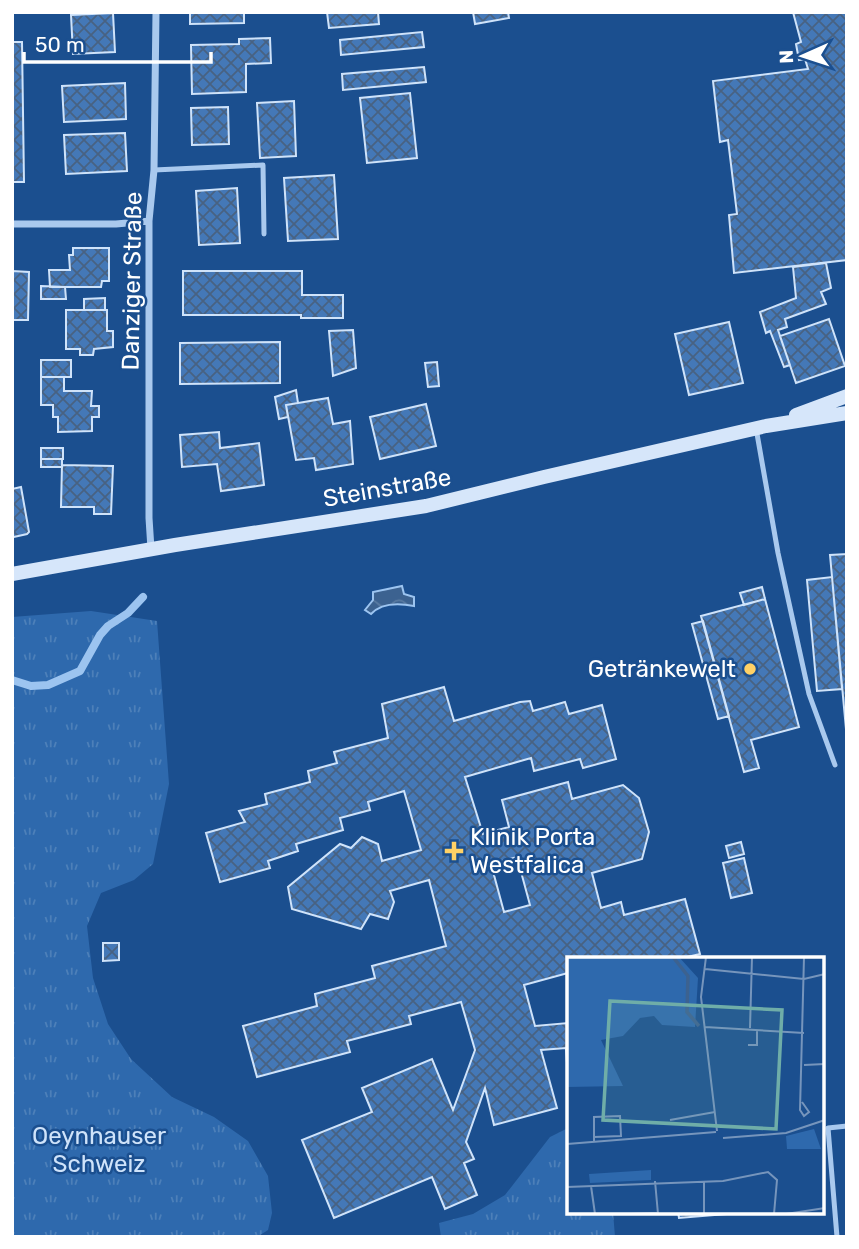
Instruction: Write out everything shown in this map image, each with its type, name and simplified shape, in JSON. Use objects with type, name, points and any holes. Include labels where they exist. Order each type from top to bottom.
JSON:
[{"type":"main road","name":"Steinstraße","points":[[761,427],[847,396]]},
{"type":"main road","name":"Steinstraße","points":[[12,574],[426,506],[761,427],[847,413]]},
{"type":"street","name":"Danziger Straße","points":[[151,550],[149,221],[154,170],[156,12]]},
{"type":"street","points":[[12,224],[116,224],[149,221]]},
{"type":"lane","points":[[154,170],[263,165],[264,234]]},
{"type":"lane","points":[[761,427],[778,553],[809,694],[835,765]]},
{"type":"lane","points":[[837,1237],[828,1128],[847,1126]]},
{"type":"green space","name":"Oeynhauser Schweiz","points":[[91,611],[157,621],[169,784],[153,864],[134,880],[101,893],[87,926],[93,978],[108,1024],[131,1059],[172,1097],[214,1117],[248,1141],[268,1176],[272,1213],[268,1230],[257,1237],[12,1237],[12,617]]},
{"type":"green space","points":[[567,1128],[567,1214],[613,1214],[615,1237],[441,1237],[439,1223],[473,1214],[505,1195],[550,1137]]},
{"type":"water","points":[[402,586],[404,594],[414,597],[414,606],[391,604],[380,607],[371,614],[365,610],[373,600],[373,592]]},
{"type":"building","points":[[190,12],[244,12],[244,23],[190,24]]},
{"type":"building","points":[[327,12],[378,12],[379,24],[329,28]]},
{"type":"building","points":[[473,12],[508,12],[509,18],[475,24]]},
{"type":"building","points":[[793,12],[847,12],[847,260],[734,273],[729,215],[737,214],[728,140],[720,142],[713,81],[808,69],[805,59],[799,60],[796,44],[801,42]]},
{"type":"building","points":[[113,13],[115,52],[73,54],[71,15]]},
{"type":"building","points":[[422,32],[424,47],[341,55],[340,40]]},
{"type":"building","points":[[270,38],[271,63],[246,64],[246,92],[192,94],[191,45],[239,44],[239,39]]},
{"type":"building","points":[[12,42],[22,42],[24,182],[12,182]]},
{"type":"building","points":[[424,67],[426,82],[343,90],[342,74]]},
{"type":"building","points":[[125,83],[126,119],[64,122],[62,86]]},
{"type":"building","points":[[410,93],[417,158],[367,163],[360,98]]},
{"type":"building","points":[[294,101],[296,156],[260,158],[257,103]]},
{"type":"building","points":[[228,107],[229,144],[192,145],[191,108]]},
{"type":"building","points":[[125,133],[127,171],[66,174],[64,135]]},
{"type":"building","points":[[334,175],[338,239],[288,241],[284,178]]},
{"type":"building","points":[[237,188],[240,243],[199,245],[196,191]]},
{"type":"building","points":[[73,248],[109,248],[109,281],[102,281],[101,287],[50,287],[49,270],[70,270],[69,255],[73,255]]},
{"type":"building","points":[[826,263],[831,288],[821,292],[826,304],[785,319],[787,327],[778,330],[790,365],[784,367],[770,331],[766,333],[760,312],[796,298],[793,267]]},
{"type":"building","points":[[12,271],[29,272],[28,320],[12,320]]},
{"type":"building","points":[[183,271],[302,271],[302,295],[343,295],[343,318],[301,318],[301,315],[183,315]]},
{"type":"building","points":[[41,286],[65,287],[66,299],[41,299]]},
{"type":"building","points":[[105,298],[105,310],[84,310],[84,299]]},
{"type":"building","points":[[66,310],[107,310],[107,331],[113,331],[113,347],[94,349],[93,355],[80,355],[80,349],[66,349]]},
{"type":"building","points":[[829,319],[845,366],[796,383],[780,336]]},
{"type":"building","points":[[729,322],[743,383],[689,395],[675,334]]},
{"type":"building","points":[[353,330],[356,368],[333,376],[329,331]]},
{"type":"building","points":[[280,342],[280,383],[180,384],[180,343]]},
{"type":"building","points":[[41,360],[71,360],[71,377],[41,377]]},
{"type":"building","points":[[437,362],[439,386],[428,387],[425,363]]},
{"type":"building","points":[[41,377],[64,377],[64,391],[92,391],[91,406],[99,406],[99,417],[92,417],[92,431],[58,432],[58,417],[53,417],[53,405],[41,405]]},
{"type":"building","points":[[296,390],[298,403],[286,405],[288,417],[279,419],[275,397]]},
{"type":"building","points":[[328,398],[333,424],[350,421],[353,464],[316,470],[314,458],[296,460],[286,405]]},
{"type":"building","points":[[426,404],[436,446],[380,459],[370,417]]},
{"type":"building","points":[[219,432],[220,448],[259,443],[264,485],[221,491],[217,464],[182,467],[180,435]]},
{"type":"building","points":[[41,448],[63,448],[63,459],[41,459]]},
{"type":"building","points":[[41,459],[62,459],[62,467],[41,467]]},
{"type":"building","points":[[62,465],[113,466],[111,514],[94,514],[94,507],[61,507]]},
{"type":"building","points":[[21,487],[29,532],[14,537],[12,489]]},
{"type":"building","points":[[847,554],[847,728],[846,729],[830,555]]},
{"type":"building","points":[[832,577],[842,689],[817,691],[807,580]]},
{"type":"building","points":[[762,587],[765,599],[744,605],[740,593]]},
{"type":"building","name":"Getränkewelt","points":[[765,599],[799,727],[751,740],[759,768],[744,772],[701,616]]},
{"type":"building","points":[[703,621],[729,716],[718,719],[692,624]]},
{"type":"building","points":[[444,687],[454,721],[520,702],[530,701],[533,711],[565,702],[569,714],[602,705],[616,759],[583,768],[580,759],[534,771],[531,758],[465,777],[483,834],[509,827],[502,800],[568,782],[572,799],[623,785],[639,798],[649,832],[642,859],[592,873],[601,908],[621,902],[624,915],[685,899],[700,954],[687,957],[567,957],[567,973],[524,985],[535,1026],[567,1023],[567,1062],[566,1048],[541,1050],[557,1108],[494,1125],[485,1088],[466,1142],[474,1159],[464,1163],[477,1195],[445,1209],[432,1177],[334,1218],[302,1140],[372,1112],[362,1088],[432,1059],[453,1110],[475,1050],[461,1002],[409,1016],[411,1024],[347,1041],[350,1052],[257,1077],[243,1026],[317,1006],[315,994],[375,978],[372,966],[446,946],[429,880],[390,891],[394,902],[388,919],[370,914],[361,929],[292,909],[288,887],[340,844],[351,848],[362,837],[378,844],[382,861],[421,850],[404,791],[368,802],[370,810],[340,818],[343,830],[296,844],[298,851],[268,861],[270,868],[220,882],[206,833],[245,822],[239,811],[267,804],[265,794],[310,782],[308,771],[337,763],[334,752],[388,738],[382,704]],"holes":[[[517,857],[530,905],[504,912],[491,864]]]},
{"type":"building","points":[[741,842],[744,854],[729,858],[726,846]]},
{"type":"building","points":[[744,858],[752,893],[731,898],[723,863]]},
{"type":"building","points":[[103,943],[119,943],[119,960],[103,961]]},
{"type":"building","points":[[678,1214],[727,1214],[679,1218]]},
{"type":"waterway","points":[[12,680],[31,686],[48,685],[80,671],[100,635],[143,597]]},
{"type":"place","name":"Getränkewelt","points":[[750,669]]},
{"type":"place","name":"Klinik Porta Westfalica","points":[[454,851]]}]
